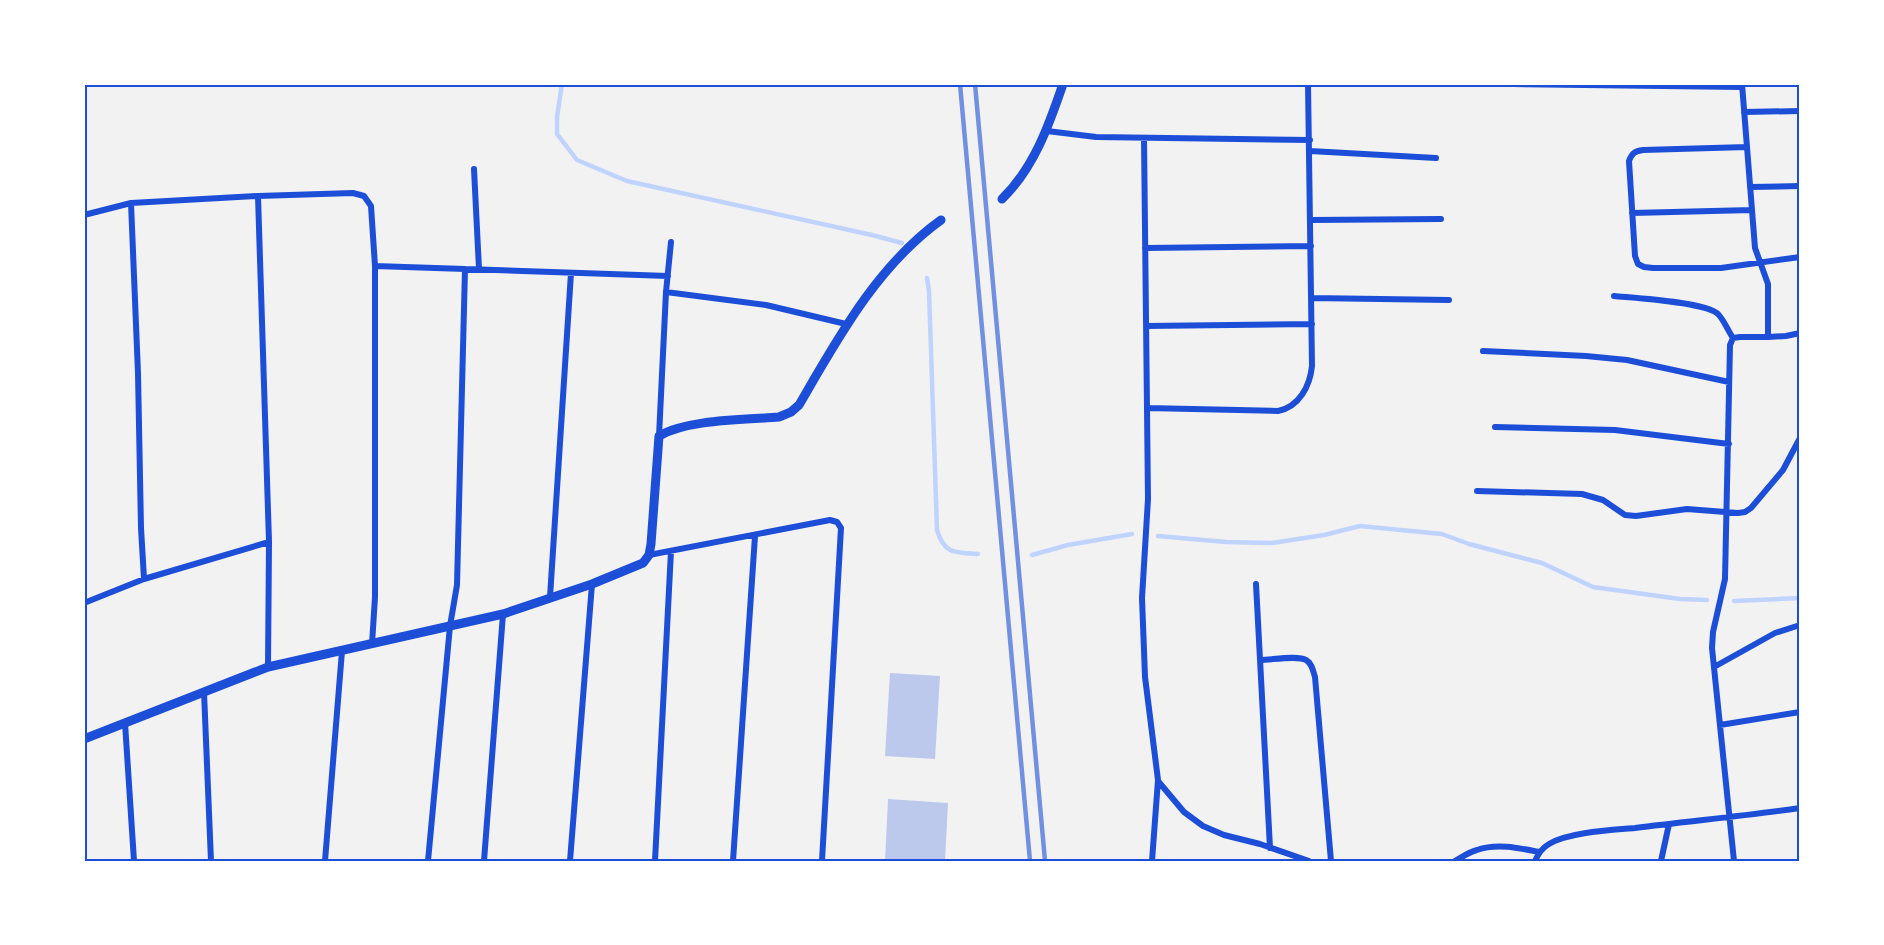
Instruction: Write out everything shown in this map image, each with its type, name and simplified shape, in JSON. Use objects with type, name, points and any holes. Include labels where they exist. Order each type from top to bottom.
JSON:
[{"type":"street","points":[[1002,199],[1026,170],[1047,131],[1063,84]]},
{"type":"street","points":[[1147,408],[1278,411],[1294,404],[1307,387],[1311,375],[1312,324],[1308,84]]},
{"type":"street","points":[[1513,84],[1742,86],[1755,248],[1768,284],[1768,337]]},
{"type":"street","points":[[1744,111],[1800,111]]},
{"type":"street","points":[[1047,131],[1096,137],[1310,140]]},
{"type":"street","points":[[1144,138],[1148,499],[1143,609],[1145,677],[1158,780],[1152,861]]},
{"type":"street","points":[[1747,147],[1636,151],[1632,155],[1629,161],[1635,256],[1638,264],[1644,267],[1722,268],[1800,257]]},
{"type":"street","points":[[1310,151],[1436,158]]},
{"type":"street","points":[[474,169],[479,269]]},
{"type":"street","points":[[1750,187],[1800,186]]},
{"type":"street","points":[[84,214],[131,203],[353,193],[364,196],[371,206],[375,266],[375,597],[372,644]]},
{"type":"street","points":[[258,196],[268,542],[268,667]]},
{"type":"street","points":[[131,203],[144,579]]},
{"type":"street","points":[[1632,213],[1752,210]]},
{"type":"street","points":[[1311,220],[1441,219]]},
{"type":"street","points":[[659,436],[686,425],[779,417],[791,412],[799,405],[846,324],[897,259],[941,220]]},
{"type":"street","points":[[84,739],[268,667],[503,614],[592,584],[643,563],[649,555],[671,242]]},
{"type":"street","points":[[1145,248],[1311,246]]},
{"type":"street","points":[[375,266],[668,276]]},
{"type":"street","points":[[428,861],[450,626],[457,585],[465,269]]},
{"type":"street","points":[[550,597],[571,273]]},
{"type":"street","points":[[666,292],[766,305],[846,324]]},
{"type":"street","points":[[1614,296],[1709,309],[1717,313],[1733,338]]},
{"type":"street","points":[[1311,298],[1449,300]]},
{"type":"street","points":[[1146,326],[1312,324]]},
{"type":"street","points":[[1733,338],[1786,336],[1800,333]]},
{"type":"street","points":[[1733,338],[1730,345],[1725,579],[1713,632],[1712,648],[1734,861]]},
{"type":"street","points":[[1483,351],[1627,360],[1729,382]]},
{"type":"street","points":[[1495,427],[1615,430],[1729,444]]},
{"type":"street","points":[[1477,491],[1582,494],[1603,500],[1625,515],[1636,516],[1687,509],[1745,512],[1783,470],[1800,438]]},
{"type":"street","points":[[649,555],[830,520],[837,522],[841,528],[822,861]]},
{"type":"street","points":[[733,861],[755,536]]},
{"type":"street","points":[[84,603],[144,579],[268,542]]},
{"type":"street","points":[[654,861],[671,551]]},
{"type":"street","points":[[570,861],[592,584]]},
{"type":"street","points":[[1256,584],[1270,848]]},
{"type":"street","points":[[484,861],[503,614]]},
{"type":"street","points":[[1714,667],[1775,633],[1800,625]]},
{"type":"street","points":[[325,861],[342,651]]},
{"type":"street","points":[[1261,660],[1298,658],[1306,660],[1312,666],[1315,677],[1331,861]]},
{"type":"street","points":[[204,692],[211,861]]},
{"type":"street","points":[[1720,725],[1800,712]]},
{"type":"street","points":[[125,723],[134,861]]},
{"type":"street","points":[[1158,780],[1184,812],[1203,826],[1224,835],[1310,861]]},
{"type":"street","points":[[1535,861],[1539,852],[1550,843],[1565,838],[1598,832],[1800,809]]},
{"type":"street","points":[[1661,861],[1669,824]]},
{"type":"street","points":[[1455,861],[1477,849],[1494,847],[1539,852]]},
{"type":"building","points":[[890,673],[940,676],[935,759],[885,756]]},
{"type":"building","points":[[888,799],[948,803],[945,861],[885,861]]},
{"type":"waterway","points":[[562,84],[557,134],[577,160],[627,181],[902,243]]},
{"type":"waterway","points":[[927,278],[937,530],[943,544],[951,551],[978,554]]},
{"type":"waterway","points":[[1158,536],[1226,542],[1272,543],[1324,535],[1360,526],[1442,534],[1469,544],[1542,563],[1593,587],[1680,599],[1707,600]]},
{"type":"waterway","points":[[1032,555],[1068,545],[1132,534]]},
{"type":"waterway","points":[[1734,601],[1800,598]]},
{"type":"railway","points":[[960,84],[1030,861]]},
{"type":"railway","points":[[975,84],[1045,861]]}]
